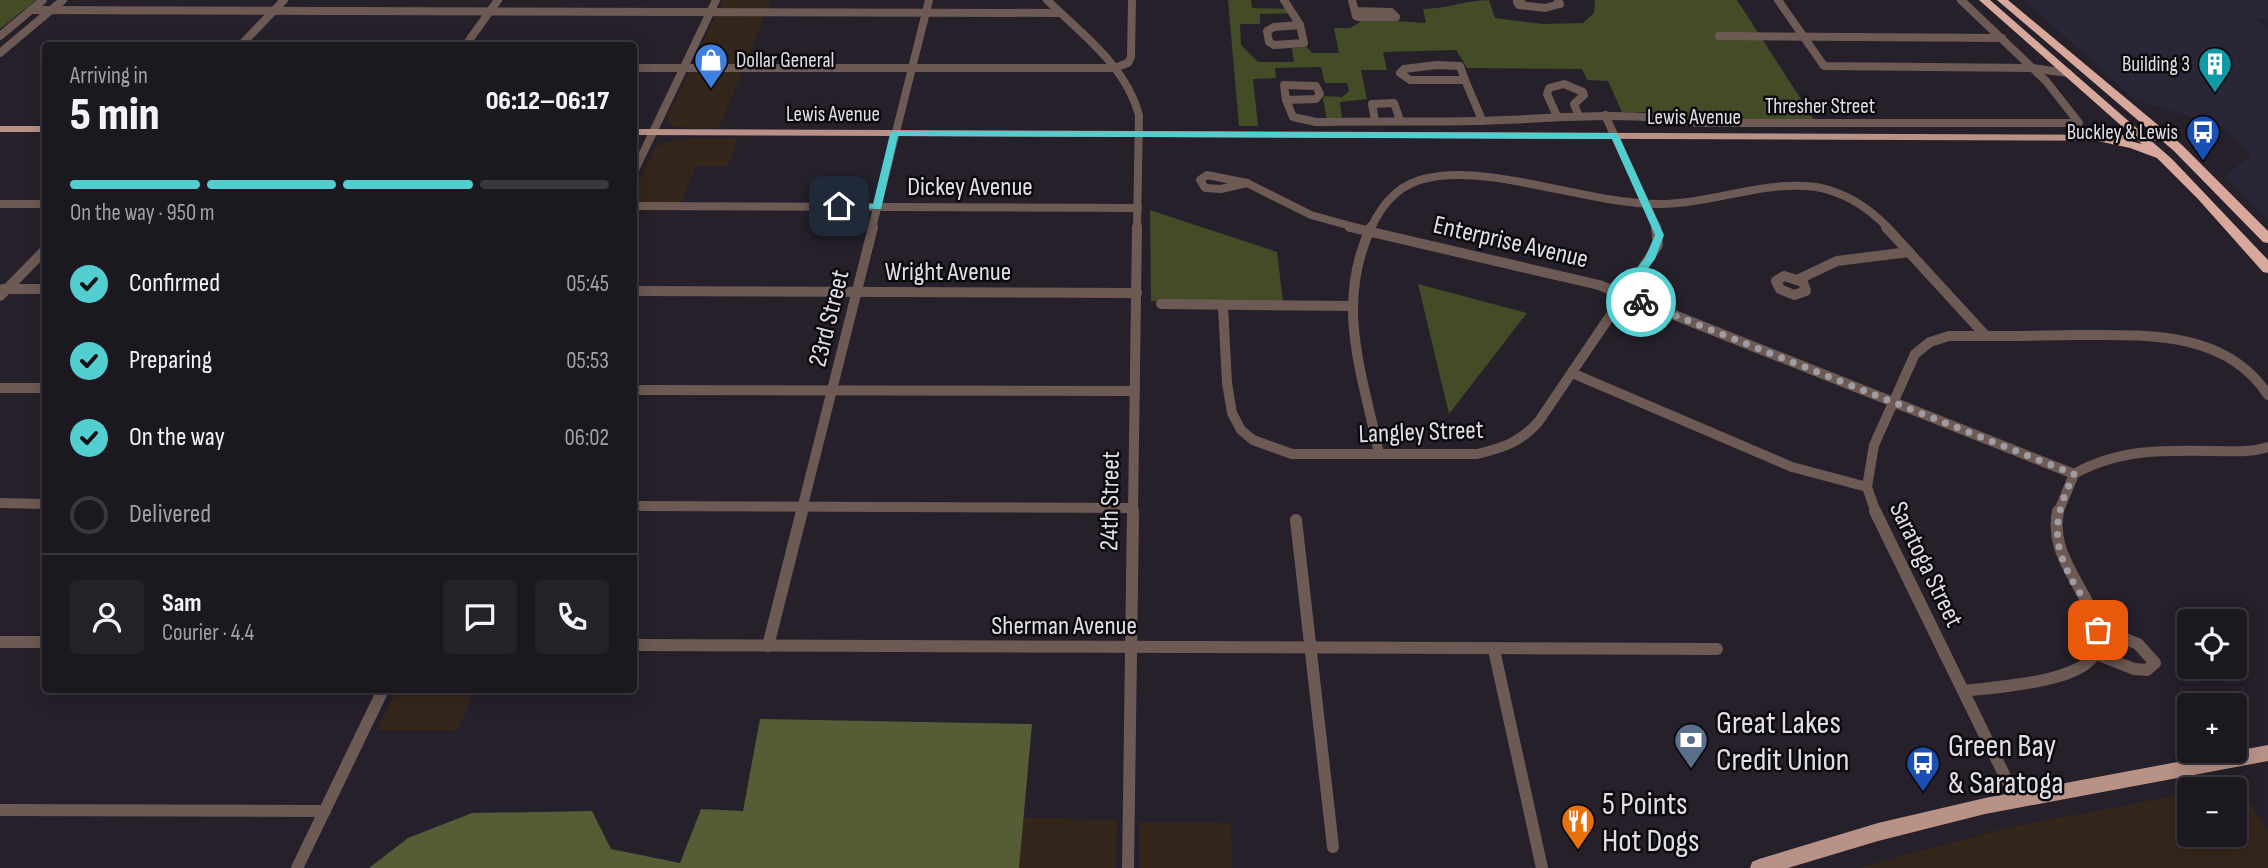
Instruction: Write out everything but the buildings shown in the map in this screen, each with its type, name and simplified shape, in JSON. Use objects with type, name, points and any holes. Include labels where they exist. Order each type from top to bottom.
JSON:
[{"type":"highway","points":[[1984,0],[2168,160],[2268,269]]},
{"type":"highway","points":[[2002,0],[2167,138],[2206,174],[2268,239]]},
{"type":"highway","points":[[2102,138],[2117,128],[2120,117]]},
{"type":"highway","points":[[2102,138],[2134,145],[2168,160]]},
{"type":"highway","points":[[2250,247],[2268,248]]},
{"type":"main road","points":[[0,129],[42,129]]},
{"type":"main road","name":"Lewis Avenue","points":[[637,132],[2167,138]]},
{"type":"main road","points":[[1759,868],[1878,832],[2016,799],[2268,753]]},
{"type":"street","points":[[0,36],[43,0]]},
{"type":"street","points":[[0,53],[63,0]]},
{"type":"street","points":[[244,42],[284,0]]},
{"type":"street","points":[[468,42],[498,0]]},
{"type":"street","points":[[637,166],[716,0]]},
{"type":"street","name":"23rd Street","points":[[768,646],[929,0]]},
{"type":"street","name":"24th Street","points":[[1047,0],[1114,68],[1133,94],[1138,107],[1128,868]]},
{"type":"street","points":[[637,68],[1114,68],[1128,63],[1131,57],[1132,0]]},
{"type":"street","points":[[1284,0],[1297,15],[1300,24],[1303,45],[1274,46],[1269,42],[1268,30],[1300,24]]},
{"type":"street","points":[[1352,0],[1355,11]]},
{"type":"street","points":[[1521,0],[1517,2],[1525,7],[1556,7],[1560,4],[1558,0]]},
{"type":"street","points":[[1778,0],[1824,66],[2031,68],[2068,73]]},
{"type":"street","points":[[1961,0],[2031,68]]},
{"type":"street","points":[[31,10],[1060,13]]},
{"type":"street","points":[[1719,36],[2002,37]]},
{"type":"street","points":[[2031,68],[2056,63]]},
{"type":"street","points":[[1465,80],[1410,80],[1400,73],[1404,69],[1424,66],[1451,65],[1462,68],[1482,120]]},
{"type":"street","name":"Thresher Street","points":[[1286,100],[1293,117],[1331,121],[1482,120],[1578,114],[1655,115],[1698,123],[2059,125],[2080,122],[2031,68]]},
{"type":"street","points":[[1556,114],[1548,94],[1549,88],[1559,84],[1583,92],[1584,95],[1574,104],[1578,114]]},
{"type":"street","points":[[1375,120],[1372,104],[1378,102],[1394,103],[1400,120]]},
{"type":"street","name":"Langley Street","points":[[1223,306],[1230,404],[1237,424],[1250,438],[1292,454],[1476,454],[1507,447],[1527,435],[1539,421],[1658,245],[1660,235],[1605,115]]},
{"type":"street","points":[[1379,454],[1352,306],[1354,279],[1368,231],[1396,190],[1410,182],[1442,175],[1486,178],[1646,203],[1676,203],[1779,184],[1820,186],[1848,196],[1871,210],[1985,335]]},
{"type":"street","name":"Enterprise Avenue","points":[[1249,183],[1315,217],[1574,277],[2074,474]]},
{"type":"street","points":[[0,204],[42,204]]},
{"type":"street","name":"Dickey Avenue","points":[[637,206],[1138,208]]},
{"type":"street","points":[[2,291],[42,252]]},
{"type":"street","points":[[1799,279],[1811,269],[1836,260],[1909,252]]},
{"type":"street","points":[[2,291],[42,289]]},
{"type":"street","name":"Wright Avenue","points":[[637,291],[1137,293]]},
{"type":"street","points":[[1161,304],[1352,306]]},
{"type":"street","name":"Saratoga Street","points":[[2016,799],[1878,520],[1867,487],[1874,445],[1915,354],[1930,342],[1949,336],[2142,335],[2172,338],[2214,351],[2252,370],[2268,395]]},
{"type":"street","points":[[1572,373],[1792,467],[1867,487]]},
{"type":"street","points":[[0,388],[42,388]]},
{"type":"street","points":[[637,390],[1135,391]]},
{"type":"street","points":[[1964,691],[2062,675],[2088,663],[2096,654],[2098,628],[2095,617],[2062,560],[2056,537],[2056,517],[2074,474],[2088,464],[2115,454],[2141,450],[2238,452],[2268,447]]},
{"type":"street","points":[[0,503],[42,503]]},
{"type":"street","points":[[637,506],[1133,508]]},
{"type":"street","points":[[1296,520],[1333,847]]},
{"type":"street","points":[[2096,654],[2134,669],[2147,670],[2155,663],[2150,652],[2134,640],[2098,628]]},
{"type":"street","points":[[0,642],[42,642]]},
{"type":"street","name":"Sherman Avenue","points":[[637,645],[1311,650],[1717,649]]},
{"type":"street","points":[[1494,650],[1542,868]]},
{"type":"street","points":[[297,868],[382,693]]},
{"type":"street","points":[[0,810],[325,811]]},
{"type":"shaded area","points":[[723,0],[771,0],[719,128],[675,127],[669,123],[668,116]]},
{"type":"shaded area","points":[[2024,0],[2268,0],[2268,19],[2257,19],[2268,29],[2268,221],[2225,176],[2252,155],[2221,126],[2136,100]]},
{"type":"shaded area","points":[[738,138],[728,166],[696,166],[678,210],[637,211],[637,184],[656,146],[679,139]]},
{"type":"shaded area","points":[[396,693],[474,693],[457,731],[377,730]]},
{"type":"shaded area","points":[[2177,795],[2177,847],[2247,847],[2247,798],[2268,832],[2268,868],[1857,868],[2007,828]]},
{"type":"shaded area","points":[[1023,818],[1117,820],[1116,868],[1019,868]]},
{"type":"shaded area","points":[[1139,822],[1231,823],[1232,868],[1139,868]]},
{"type":"green space","points":[[0,0],[36,0],[0,29]]},
{"type":"green space","points":[[1228,0],[1251,0],[1252,8],[1289,9],[1293,13],[1260,14],[1260,24],[1240,24],[1241,45],[1258,62],[1294,62],[1292,48],[1307,47],[1312,53],[1339,53],[1334,28],[1350,28],[1365,19],[1426,23],[1423,9],[1472,1],[1489,0],[1495,18],[1543,24],[1583,23],[1594,13],[1595,0],[1737,0],[1815,121],[1695,120],[1651,112],[1622,112],[1608,81],[1587,80],[1582,69],[1467,68],[1456,50],[1383,52],[1387,70],[1361,70],[1367,99],[1340,102],[1342,119],[1327,120],[1323,99],[1324,96],[1342,97],[1349,91],[1347,83],[1325,83],[1321,67],[1275,68],[1276,78],[1253,79],[1258,126],[1239,126]]},
{"type":"green space","points":[[1150,210],[1277,252],[1283,301],[1151,301]]},
{"type":"green space","points":[[1418,284],[1527,313],[1449,414]]},
{"type":"green space","points":[[760,719],[1032,724],[1019,868],[369,868],[408,838],[472,813],[592,811],[611,849],[680,863],[701,809],[743,811]]},
{"type":"way so far","points":[[1641,302],[2074,474],[2056,517],[2056,537],[2062,560],[2095,617],[2098,630]]},
{"type":"place","name":"Dollar General","points":[[711,90]]},
{"type":"place","name":"Building 3","points":[[2215,94]]},
{"type":"place","name":"Buckley & Lewis","points":[[2203,162]]},
{"type":"place","name":"Great Lakes Credit Union","points":[[1691,770]]},
{"type":"place","name":"Green Bay & Saratoga","points":[[1923,793]]},
{"type":"place","name":"5 Points Hot Dogs","points":[[1578,851]]},
{"type":"route","points":[[839,206],[877,206],[894,134],[1615,136],[1660,235],[1650,259],[1623,295],[1641,302]]}]
